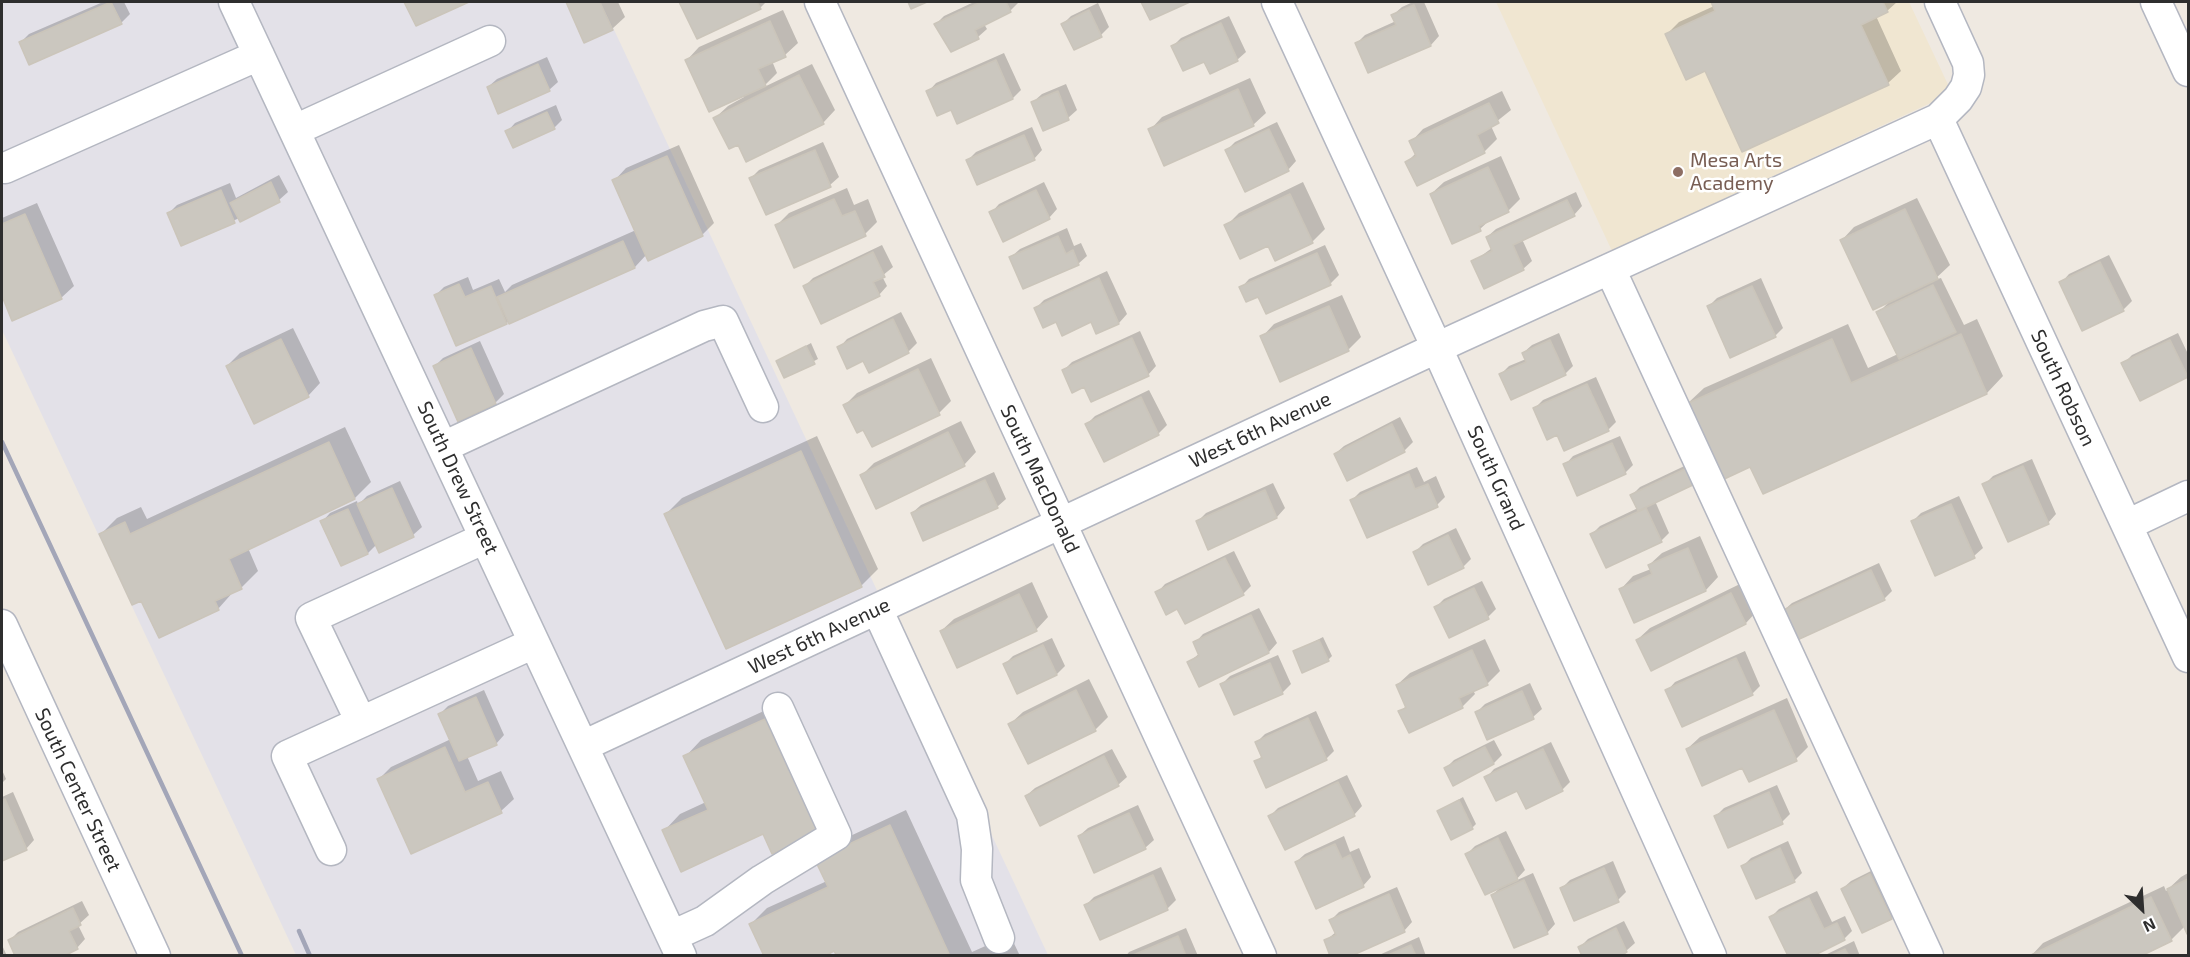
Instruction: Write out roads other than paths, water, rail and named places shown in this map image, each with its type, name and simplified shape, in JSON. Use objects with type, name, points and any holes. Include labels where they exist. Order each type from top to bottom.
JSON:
[{"type":"street","name":"South Drew Street","points":[[234,2],[676,946]]},
{"type":"street","name":"South MacDonald","points":[[820,2],[1261,956]]},
{"type":"street","name":"South Grand","points":[[1277,2],[1437,348],[1711,956]]},
{"type":"street","points":[[1938,119],[1958,99],[1966,87],[1969,75],[1968,63],[1940,2]]},
{"type":"street","points":[[2157,2],[2188,71]]},
{"type":"street","points":[[295,130],[490,41]]},
{"type":"street","points":[[5,168],[260,55]]},
{"type":"street","name":"West 6th Avenue","points":[[583,746],[1437,348],[1938,119]]},
{"type":"street","name":"South Robson","points":[[1938,119],[2188,657]]},
{"type":"street","points":[[1610,269],[1928,956]]},
{"type":"street","points":[[443,447],[704,326],[723,321],[763,407]]},
{"type":"street","points":[[2127,525],[2188,496]]},
{"type":"street","points":[[361,722],[311,618],[485,538]]},
{"type":"street","points":[[877,609],[972,815],[977,849],[976,880],[999,938]]},
{"type":"street","name":"South Center Street","points":[[2,625],[154,956]]},
{"type":"street","points":[[331,850],[287,756],[534,643]]},
{"type":"street","points":[[676,946],[705,921],[762,880],[836,835],[778,708]]},
{"type":"railway","points":[[2,442],[242,956]]},
{"type":"railway","points":[[299,931],[310,956]]},
{"type":"place","name":"Mesa Arts Academy","points":[[1678,172]]}]
